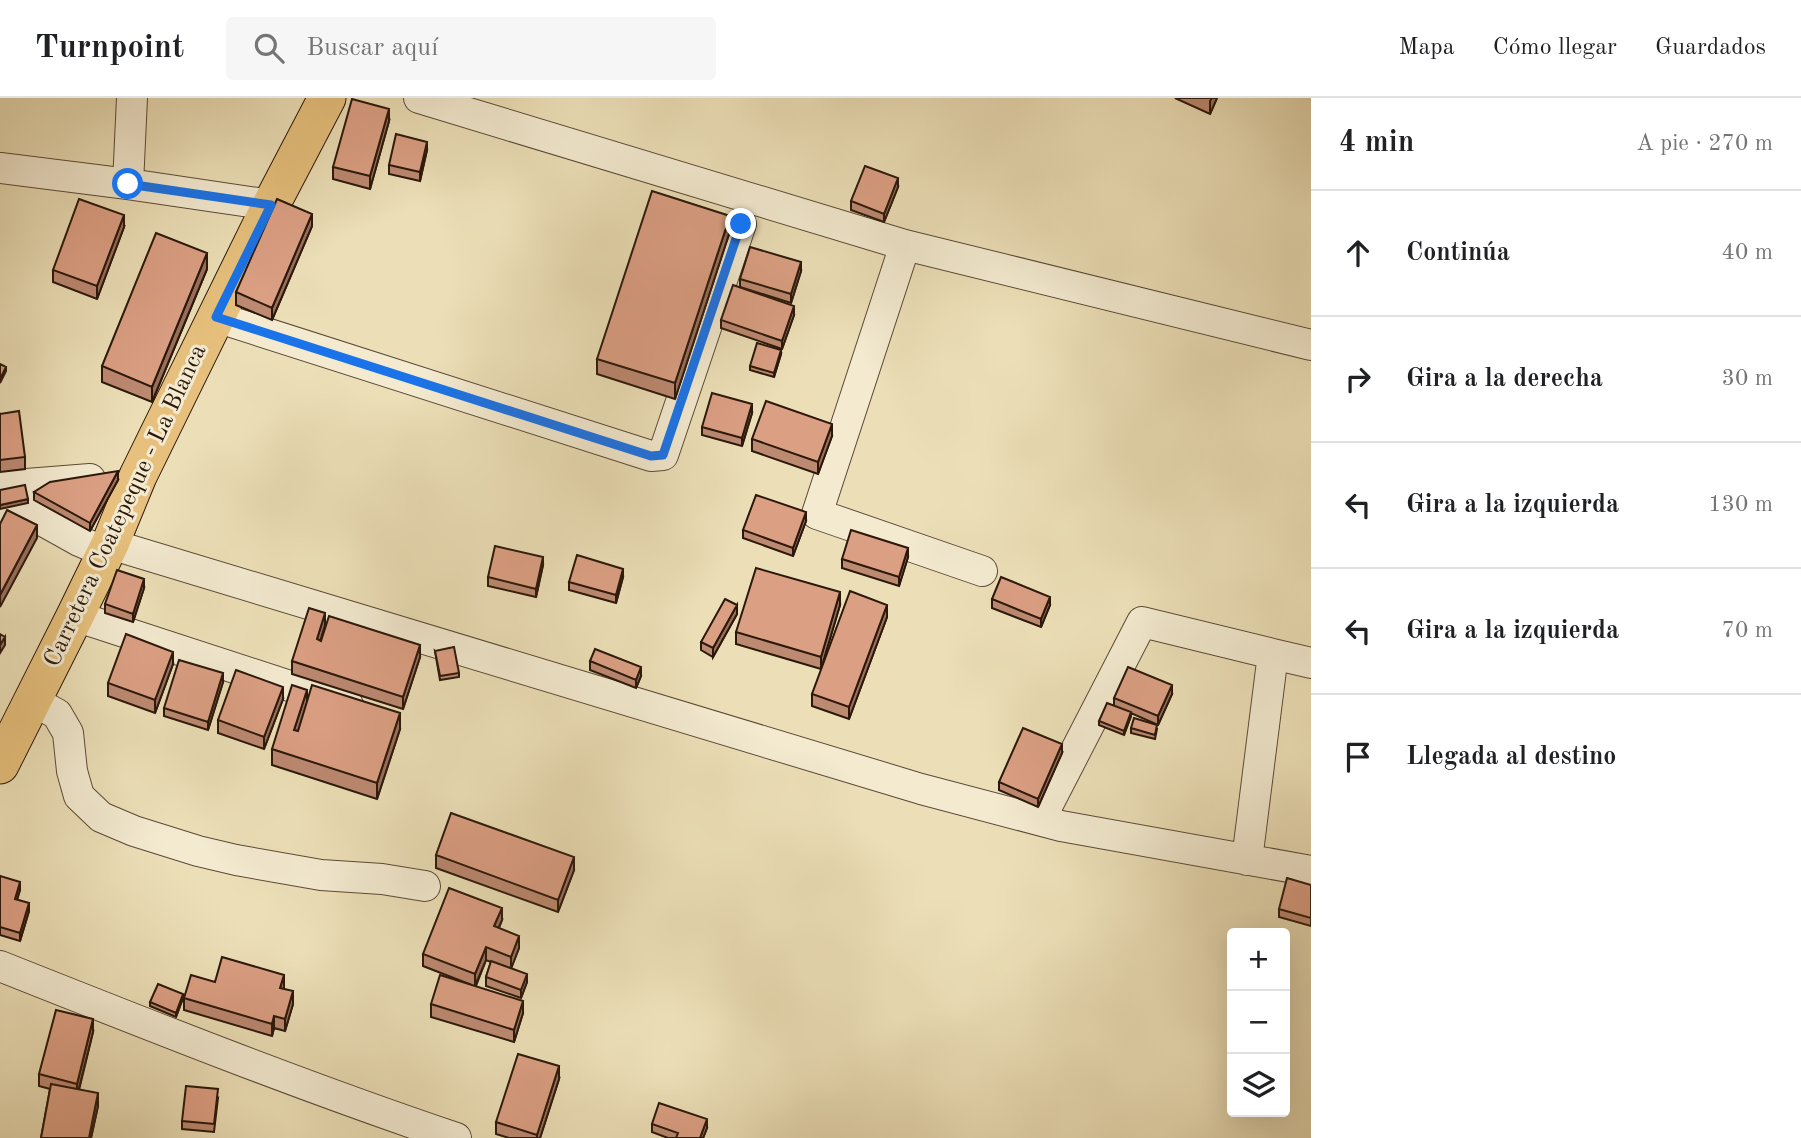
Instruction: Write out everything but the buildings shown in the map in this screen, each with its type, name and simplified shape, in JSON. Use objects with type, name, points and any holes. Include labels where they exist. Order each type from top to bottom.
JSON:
[{"type":"main road","name":"Carretera Coatepeque - La Blanca","points":[[0,765],[75,616],[138,476],[271,205],[327,98]]},
{"type":"street","points":[[128,184],[132,98]]},
{"type":"street","points":[[419,98],[905,245],[1311,345]]},
{"type":"street","points":[[0,167],[271,205]]},
{"type":"street","points":[[216,317],[651,456],[663,455],[741,224]]},
{"type":"street","points":[[905,245],[817,514],[982,570]]},
{"type":"street","points":[[0,486],[138,476]]},
{"type":"street","points":[[0,514],[20,510],[27,512],[79,541],[920,789],[1061,826],[1311,871]]},
{"type":"street","points":[[75,616],[380,715]]},
{"type":"street","points":[[1040,820],[1142,622],[1311,663]]},
{"type":"street","points":[[1247,860],[1273,654]]},
{"type":"street","points":[[33,701],[57,714],[68,733],[72,771],[79,796],[101,817],[134,831],[236,860],[321,875],[382,879],[425,886]]},
{"type":"street","points":[[0,966],[208,1049],[456,1138]]},
{"type":"route","points":[[128,184],[271,205],[216,317],[651,456],[663,455],[669,440],[741,224]]}]
